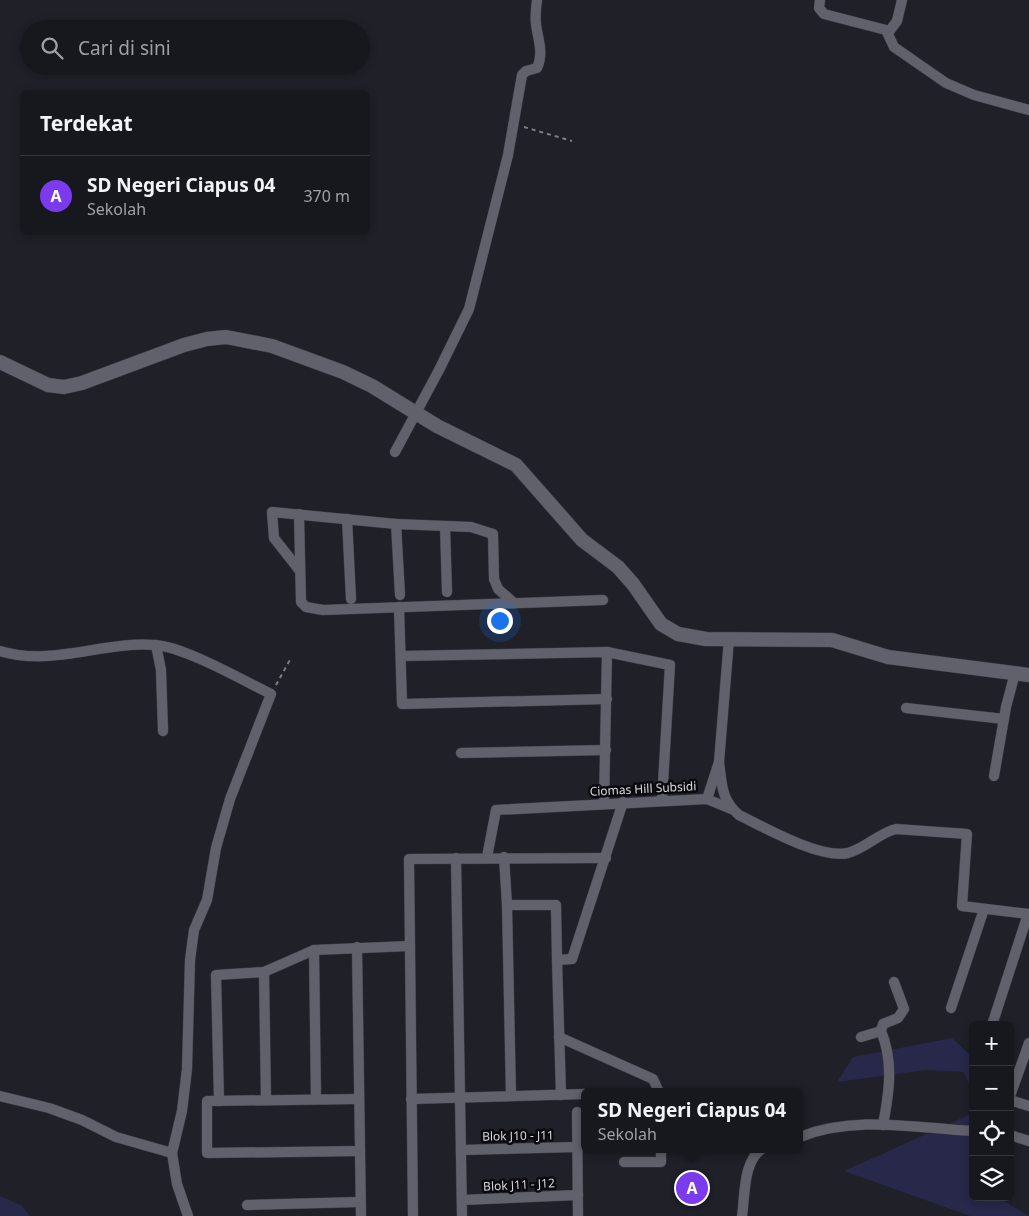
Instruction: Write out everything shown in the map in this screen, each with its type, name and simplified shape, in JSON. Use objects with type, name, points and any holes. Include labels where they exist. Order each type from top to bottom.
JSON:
[{"type":"street","points":[[395,452],[469,309],[515,124],[522,75],[526,71],[537,68],[540,57],[541,43],[536,26],[537,0]]},
{"type":"street","points":[[820,0],[820,11],[824,14],[882,28],[888,34],[894,47],[952,86],[974,95],[1029,110]]},
{"type":"street","points":[[888,34],[898,20],[902,0]]},
{"type":"street","points":[[0,362],[48,385],[64,387],[82,383],[184,345],[226,337],[272,346],[343,372],[416,413],[516,465],[582,540],[627,577],[661,624],[686,637],[729,640],[832,640],[888,657],[1022,674],[1004,719],[994,776]]},
{"type":"street","points":[[300,571],[274,538],[272,512],[396,524],[471,527],[493,534],[494,579],[498,589],[514,603]]},
{"type":"street","points":[[299,514],[301,602],[306,607],[323,610],[603,600]]},
{"type":"street","points":[[346,519],[351,600]]},
{"type":"street","points":[[396,524],[400,595]]},
{"type":"street","points":[[445,526],[447,592]]},
{"type":"street","points":[[399,606],[402,704],[607,700]]},
{"type":"street","name":"Ciomas Hill Subsidi","points":[[487,857],[496,810],[707,799],[719,762],[729,640]]},
{"type":"street","points":[[156,645],[161,670],[163,731]]},
{"type":"street","points":[[0,651],[35,658],[108,647],[156,645],[190,655],[271,694],[230,799],[216,848],[207,900],[194,930],[190,960],[188,1069],[182,1111],[172,1153],[177,1184],[188,1216]]},
{"type":"street","points":[[400,656],[607,652],[670,665],[662,800]]},
{"type":"street","points":[[604,803],[607,652]]},
{"type":"street","points":[[906,708],[1004,719]]},
{"type":"street","points":[[461,753],[606,750]]},
{"type":"street","points":[[719,762],[725,799],[732,810]]},
{"type":"street","points":[[707,799],[798,844],[839,854],[856,850],[888,830],[896,828],[967,834],[962,906],[1029,914],[993,1021]]},
{"type":"street","points":[[557,960],[572,959],[606,858],[622,802]]},
{"type":"street","points":[[412,1216],[409,859],[487,857],[606,858]]},
{"type":"street","points":[[504,857],[507,905],[511,1096]]},
{"type":"street","points":[[456,858],[462,1216]]},
{"type":"street","points":[[507,905],[556,905],[561,1095]]},
{"type":"street","points":[[951,1008],[984,909]]},
{"type":"street","points":[[219,1101],[216,975],[264,972],[314,950],[410,946]]},
{"type":"street","points":[[357,947],[361,1216]]},
{"type":"street","points":[[314,950],[316,1099]]},
{"type":"street","points":[[264,972],[266,1100]]},
{"type":"street","points":[[884,1125],[890,1075],[887,1045],[881,1031],[883,1024],[898,1018],[904,1009],[894,982]]},
{"type":"street","points":[[861,1037],[881,1031]]},
{"type":"street","points":[[559,1037],[653,1079],[657,1088]]},
{"type":"street","points":[[1014,1086],[1029,1043]]},
{"type":"street","points":[[411,1099],[581,1094]]},
{"type":"street","points":[[0,1096],[49,1108],[82,1120],[116,1137],[172,1153]]},
{"type":"street","points":[[359,1099],[207,1101],[207,1153],[360,1152]]},
{"type":"street","points":[[1014,1100],[1029,1106]]},
{"type":"street","points":[[577,1112],[578,1216]]},
{"type":"street","points":[[803,1135],[837,1126],[884,1125],[969,1131]]},
{"type":"street","points":[[1014,1136],[1029,1141]]},
{"type":"street","name":"Blok J10 - J11","points":[[461,1150],[576,1147]]},
{"type":"street","points":[[624,1162],[661,1162],[661,1153]]},
{"type":"street","points":[[742,1216],[749,1170],[752,1158],[758,1153]]},
{"type":"street","name":"Blok J11 - J12","points":[[462,1200],[578,1195]]},
{"type":"street","points":[[247,1205],[360,1202]]},
{"type":"path","points":[[515,124],[572,142]]},
{"type":"path","points":[[271,694],[291,658]]},
{"type":"shaded area","points":[[952,1038],[969,1054],[969,1084],[964,1072],[926,1070],[837,1082],[853,1057]]},
{"type":"shaded area","points":[[969,1115],[969,1201],[1004,1201],[1029,1216],[970,1216],[844,1171]]},
{"type":"shaded area","points":[[0,1196],[21,1205],[30,1216],[0,1216]]},
{"type":"place","name":"SD Negeri Ciapus 04","points":[[692,1188]]}]
